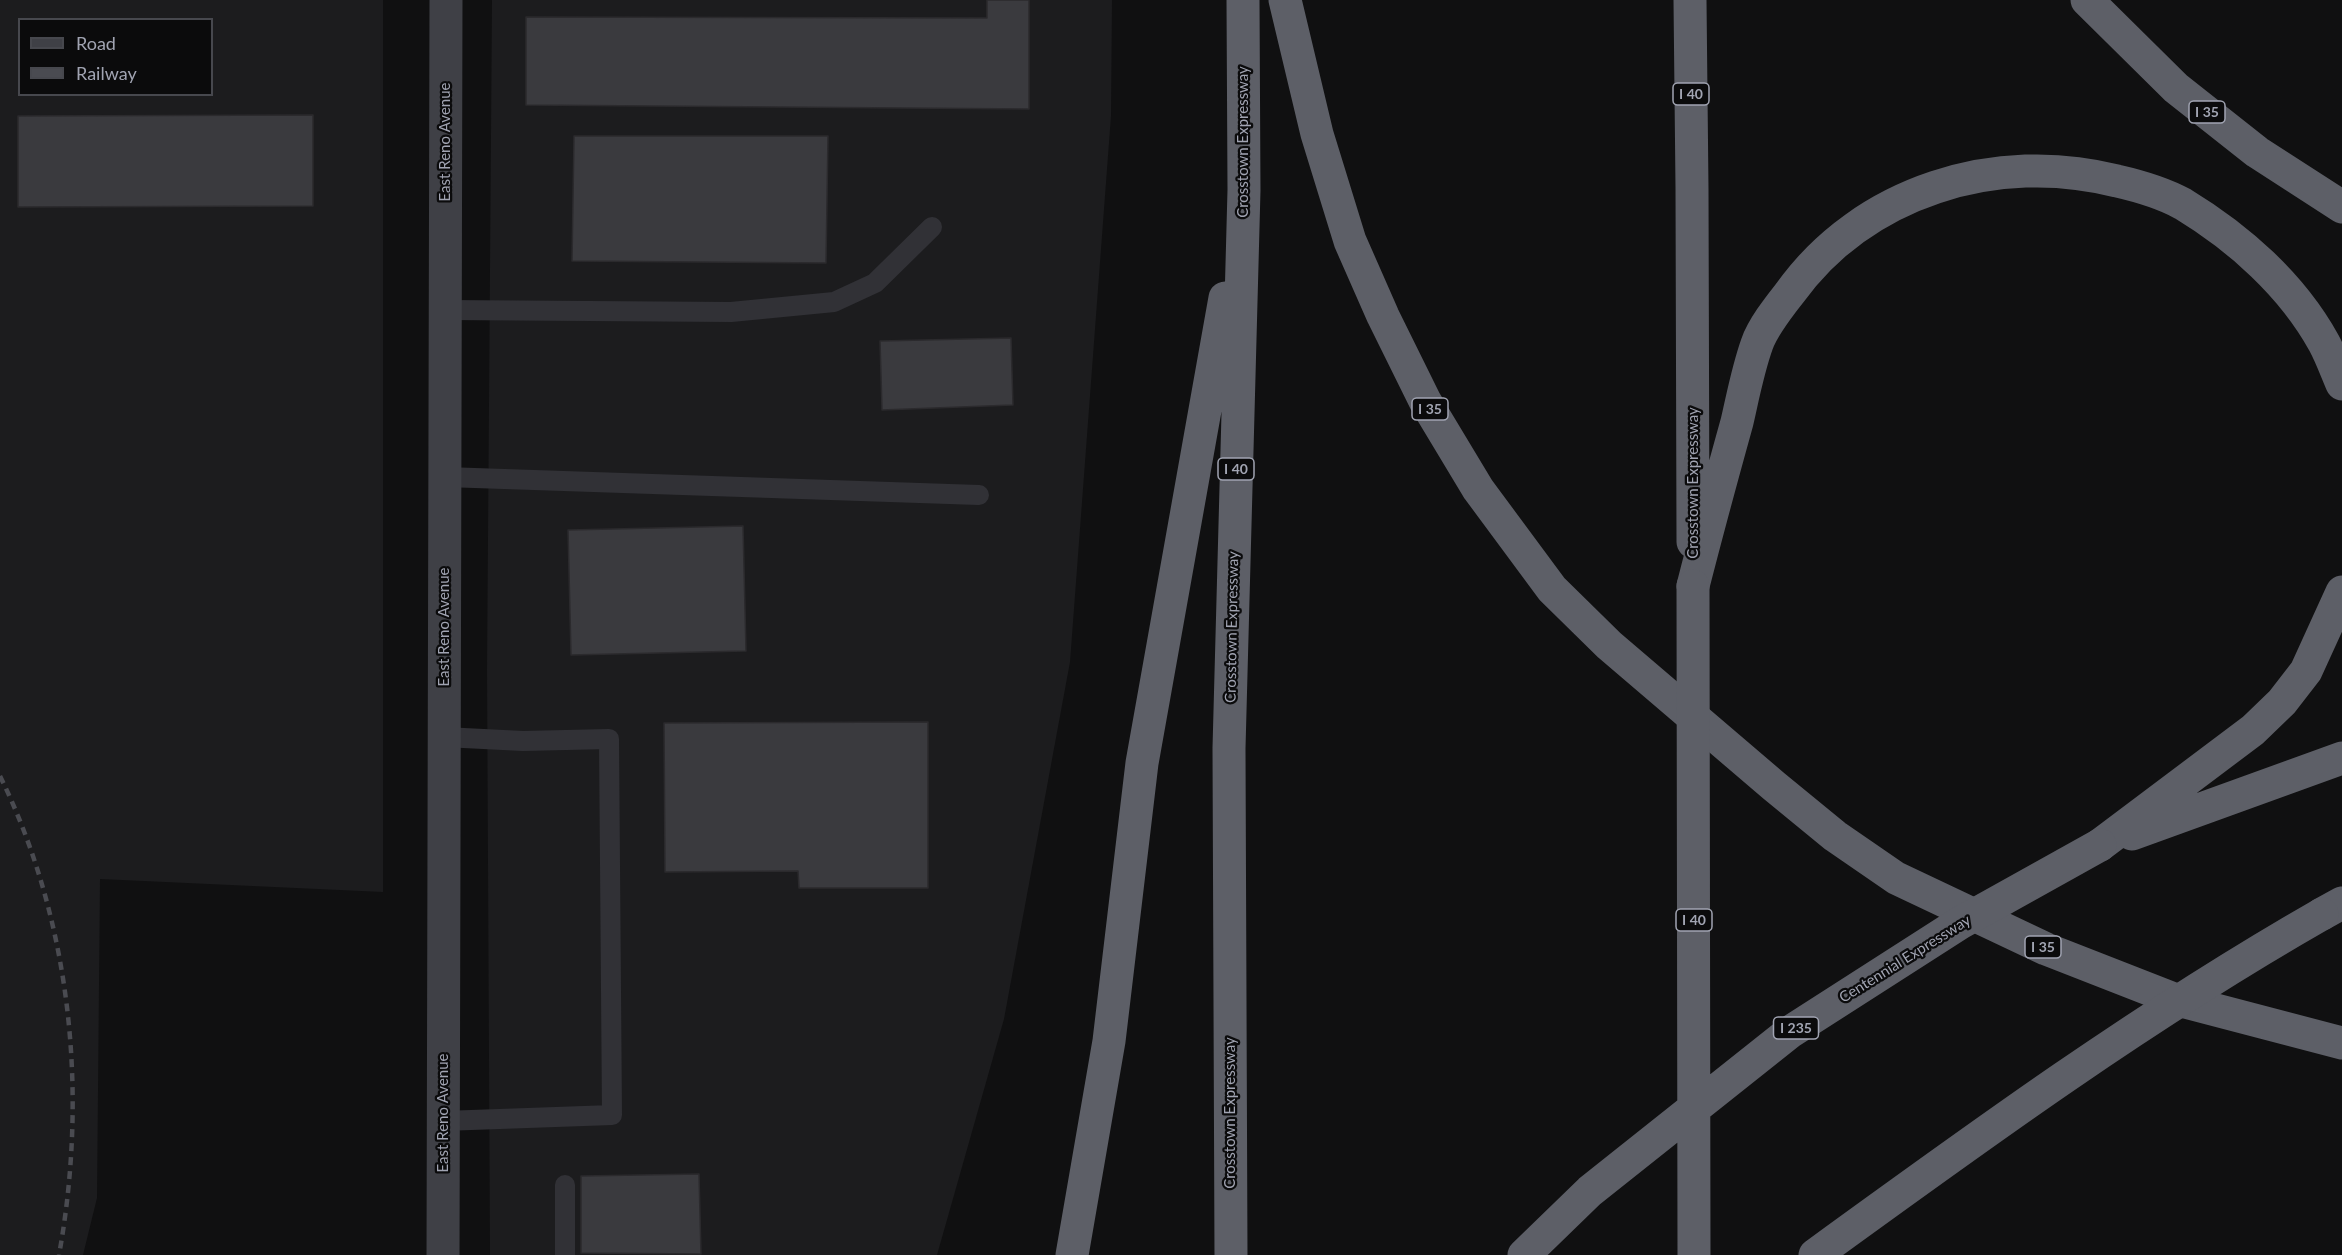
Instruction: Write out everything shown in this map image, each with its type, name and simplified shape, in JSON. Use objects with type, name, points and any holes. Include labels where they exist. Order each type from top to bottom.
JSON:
[{"type":"highway","name":"Crosstown Expressway","points":[[1231,1255],[1229,748],[1244,190],[1243,0]]},
{"type":"highway","name":"I 35","points":[[1285,0],[1317,134],[1350,241],[1383,316],[1425,401],[1478,489],[1552,589],[1601,637],[1826,829],[1896,878],[2046,949],[2174,999],[2342,1043]]},
{"type":"highway","name":"Crosstown Expressway","points":[[1690,0],[1694,1255]]},
{"type":"highway","name":"I 35","points":[[2086,0],[2176,88],[2258,152],[2342,207]]},
{"type":"highway","points":[[1693,586],[1758,342],[1789,293],[1816,260],[1859,223],[1905,197],[1955,181],[2003,172],[2057,171],[2102,177],[2141,187],[2181,203],[2224,231],[2265,267],[2298,304],[2324,343],[2342,384]]},
{"type":"highway","points":[[1071,1255],[1109,1041],[1142,763],[1244,190]]},
{"type":"highway","points":[[2100,845],[2253,730],[2282,702],[2306,671],[2342,592]]},
{"type":"highway","name":"Centennial Expressway","points":[[1524,1255],[1590,1191],[1790,1032],[1960,922],[2100,845],[2342,758]]},
{"type":"highway","points":[[1815,1255],[2007,1117],[2240,961],[2332,909]]},
{"type":"main road","name":"East Reno Avenue","points":[[443,1255],[446,0]]},
{"type":"lane","points":[[445,310],[731,312],[834,302],[875,283],[932,227]]},
{"type":"lane","points":[[445,477],[979,495]]},
{"type":"lane","points":[[443,1121],[612,1115],[609,739],[523,741],[444,737]]},
{"type":"lane","points":[[565,1185],[565,1255]]},
{"type":"shaded area","points":[[0,0],[383,0],[383,892],[100,879],[97,1198],[83,1255],[0,1255]]},
{"type":"shaded area","points":[[492,0],[1112,0],[1111,116],[1070,662],[1004,1019],[937,1255],[490,1255],[487,669]]},
{"type":"building","points":[[987,0],[1029,0],[1029,109],[526,105],[526,17],[987,18]]},
{"type":"building","points":[[313,115],[313,206],[18,207],[18,116]]},
{"type":"building","points":[[574,136],[828,136],[826,263],[572,261]]},
{"type":"building","points":[[1011,338],[1013,405],[882,410],[880,341]]},
{"type":"building","points":[[743,526],[746,651],[571,655],[568,530]]},
{"type":"building","points":[[928,722],[928,888],[799,888],[798,871],[665,872],[664,723]]},
{"type":"building","points":[[699,1174],[701,1254],[581,1253],[581,1176]]},
{"type":"railway","points":[[0,776],[24,832],[44,890],[58,950],[67,1011],[72,1072],[72,1133],[68,1195],[59,1255]]}]
